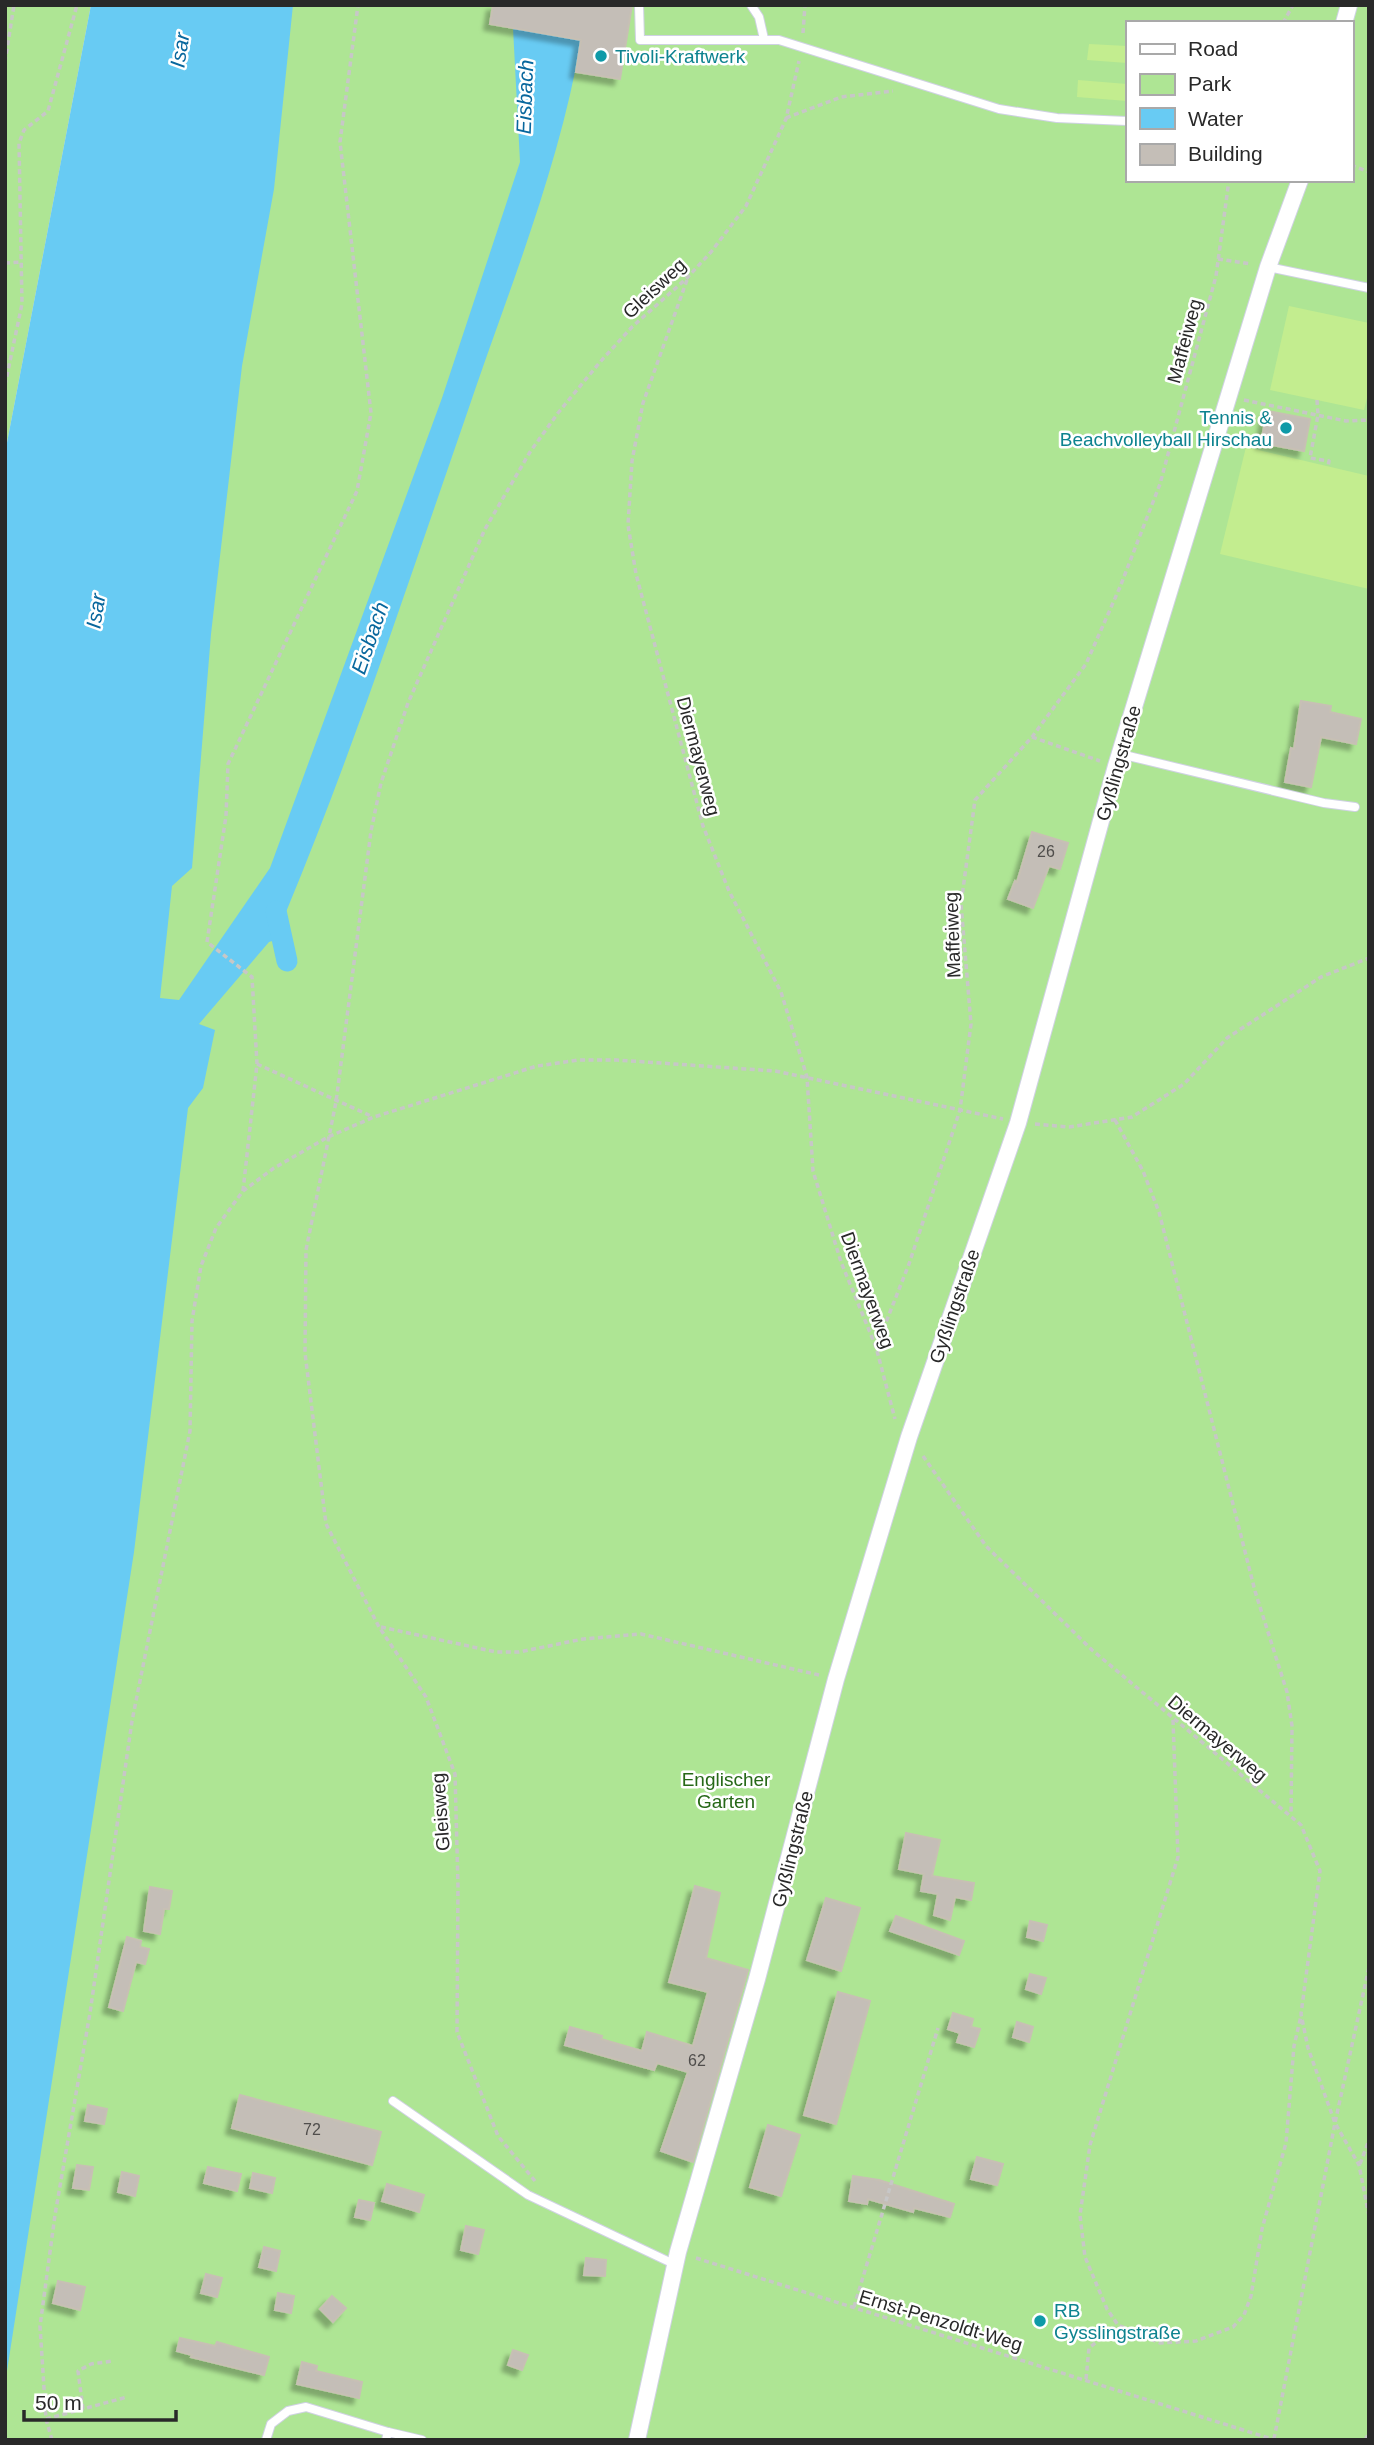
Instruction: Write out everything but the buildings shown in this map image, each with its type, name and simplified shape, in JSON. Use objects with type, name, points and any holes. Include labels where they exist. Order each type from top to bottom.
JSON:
[{"type":"street","name":"Gyßlingstraße","points":[[637,2440],[677,2259],[757,1979],[836,1679],[909,1437],[1018,1123],[1118,760],[1268,267],[1299,182]]},
{"type":"lane","points":[[639,5],[640,40],[779,40],[999,109],[1056,118],[1126,121]]},
{"type":"lane","points":[[751,5],[759,17],[764,39]]},
{"type":"lane","points":[[1268,267],[1369,288]]},
{"type":"lane","points":[[1118,760],[1324,803],[1355,807]]},
{"type":"lane","points":[[393,2101],[528,2195],[677,2259]]},
{"type":"lane","points":[[266,2440],[271,2424],[288,2411],[306,2407],[387,2436],[422,2440]]},
{"type":"path","points":[[5,62],[14,5]]},
{"type":"path","points":[[5,385],[22,304],[19,143],[24,130],[48,111],[77,5]]},
{"type":"path","points":[[243,1192],[257,1064],[252,977],[207,942],[226,816],[228,764],[357,491],[371,414],[341,142],[358,5]]},
{"type":"path","name":"Gleisweg","points":[[536,2183],[498,2136],[457,2032],[458,1886],[454,1774],[426,1697],[379,1627],[326,1524],[305,1353],[306,1250],[336,1102],[371,831],[381,783],[408,703],[485,529],[530,452],[558,413],[632,327],[687,278],[746,206],[786,118],[802,46],[805,5]]},
{"type":"path","points":[[1284,21],[1293,5]]},
{"type":"path","points":[[786,118],[841,97],[923,87]]},
{"type":"path","name":"Maffeiweg","points":[[876,1347],[909,1264],[960,1110],[971,1024],[961,904],[975,800],[1032,737],[1086,664],[1160,484],[1216,276],[1229,182]]},
{"type":"path","points":[[1218,259],[1268,267]]},
{"type":"path","points":[[5,262],[22,262]]},
{"type":"path","name":"Diermayerweg","points":[[687,278],[643,403],[632,461],[628,525],[636,574],[703,827],[729,891],[781,992],[807,1077],[813,1171],[841,1262],[876,1347],[894,1417],[986,1546],[1092,1650],[1301,1825],[1320,1871],[1301,2014],[1308,2048],[1335,2123],[1359,2165]]},
{"type":"path","points":[[1228,397],[1346,421],[1369,421]]},
{"type":"path","points":[[1317,400],[1318,415],[1310,457],[1329,461],[1328,466]]},
{"type":"path","points":[[1032,737],[1118,760]]},
{"type":"path","points":[[52,2440],[46,2419],[40,2326],[55,2215],[90,2013],[132,1721],[190,1431],[192,1321],[201,1266],[216,1228],[243,1192],[274,1168],[328,1137],[374,1117],[537,1066],[579,1060],[617,1060],[775,1072],[1018,1123],[1069,1127],[1132,1117],[1184,1084],[1227,1038],[1321,977],[1369,958]]},
{"type":"path","points":[[257,1064],[374,1117]]},
{"type":"path","points":[[1115,1120],[1143,1171],[1159,1212],[1255,1591],[1287,1692],[1292,1726],[1291,1816]]},
{"type":"path","points":[[379,1627],[496,1653],[519,1652],[583,1639],[641,1634],[836,1679]]},
{"type":"path","points":[[1173,1718],[1178,1857],[1090,2145],[1080,2215],[1085,2257],[1107,2309],[1118,2325],[1160,2343],[1196,2342],[1233,2327],[1244,2315],[1251,2296],[1262,2229],[1286,2143],[1294,2046],[1301,2014]]},
{"type":"path","points":[[1274,2440],[1335,2123],[1369,1967]]},
{"type":"path","points":[[854,2307],[938,2028]]},
{"type":"path","points":[[1369,2140],[1359,2165],[1369,2216]]},
{"type":"path","name":"Ernst-Penzoldt-Weg","points":[[677,2259],[854,2307],[1274,2440]]},
{"type":"path","points":[[1086,2380],[1089,2348],[1118,2325]]},
{"type":"path","points":[[83,2409],[78,2371],[91,2364],[113,2361]]},
{"type":"path","points":[[46,2419],[127,2397]]},
{"type":"path","points":[[1365,2440],[1369,2433]]},
{"type":"green space","points":[[5,5],[91,5],[5,453]]},
{"type":"green space","name":"Englischer Garten","points":[[283,5],[1369,5],[1369,2440],[5,2440],[5,2281],[150,998]]},
{"type":"green space","points":[[1089,44],[1126,46],[1126,63],[1087,60]]},
{"type":"green space","points":[[1078,80],[1126,84],[1126,101],[1077,97]]},
{"type":"green space","points":[[1289,306],[1369,323],[1369,390],[1364,410],[1270,390]]},
{"type":"green space","points":[[1246,447],[1369,476],[1369,589],[1220,554]]},
{"type":"water","points":[[91,5],[293,5],[274,189],[242,366],[211,634],[192,868],[172,886],[160,998],[179,1000],[270,868],[442,398],[520,162],[513,28],[581,40],[560,136],[546,184],[357,729],[286,912],[288,936],[269,942],[199,1024],[215,1030],[203,1088],[188,1108],[134,1552],[5,2384],[5,453]]},
{"type":"waterway","points":[[276,911],[287,961]]},
{"type":"place","name":"Tivoli-Kraftwerk","points":[[601,56]]},
{"type":"place","name":"Tennis & Beachvolleyball Hirschau","points":[[1286,428]]},
{"type":"place","name":"RB Gysslingstraße","points":[[1040,2321]]},
{"type":"water label","name":"Isar","points":[[180,50]]},
{"type":"water label","name":"Eisbach","points":[[525,97]]},
{"type":"water label","name":"Isar","points":[[96,611]]},
{"type":"water label","name":"Eisbach","points":[[370,638]]}]
